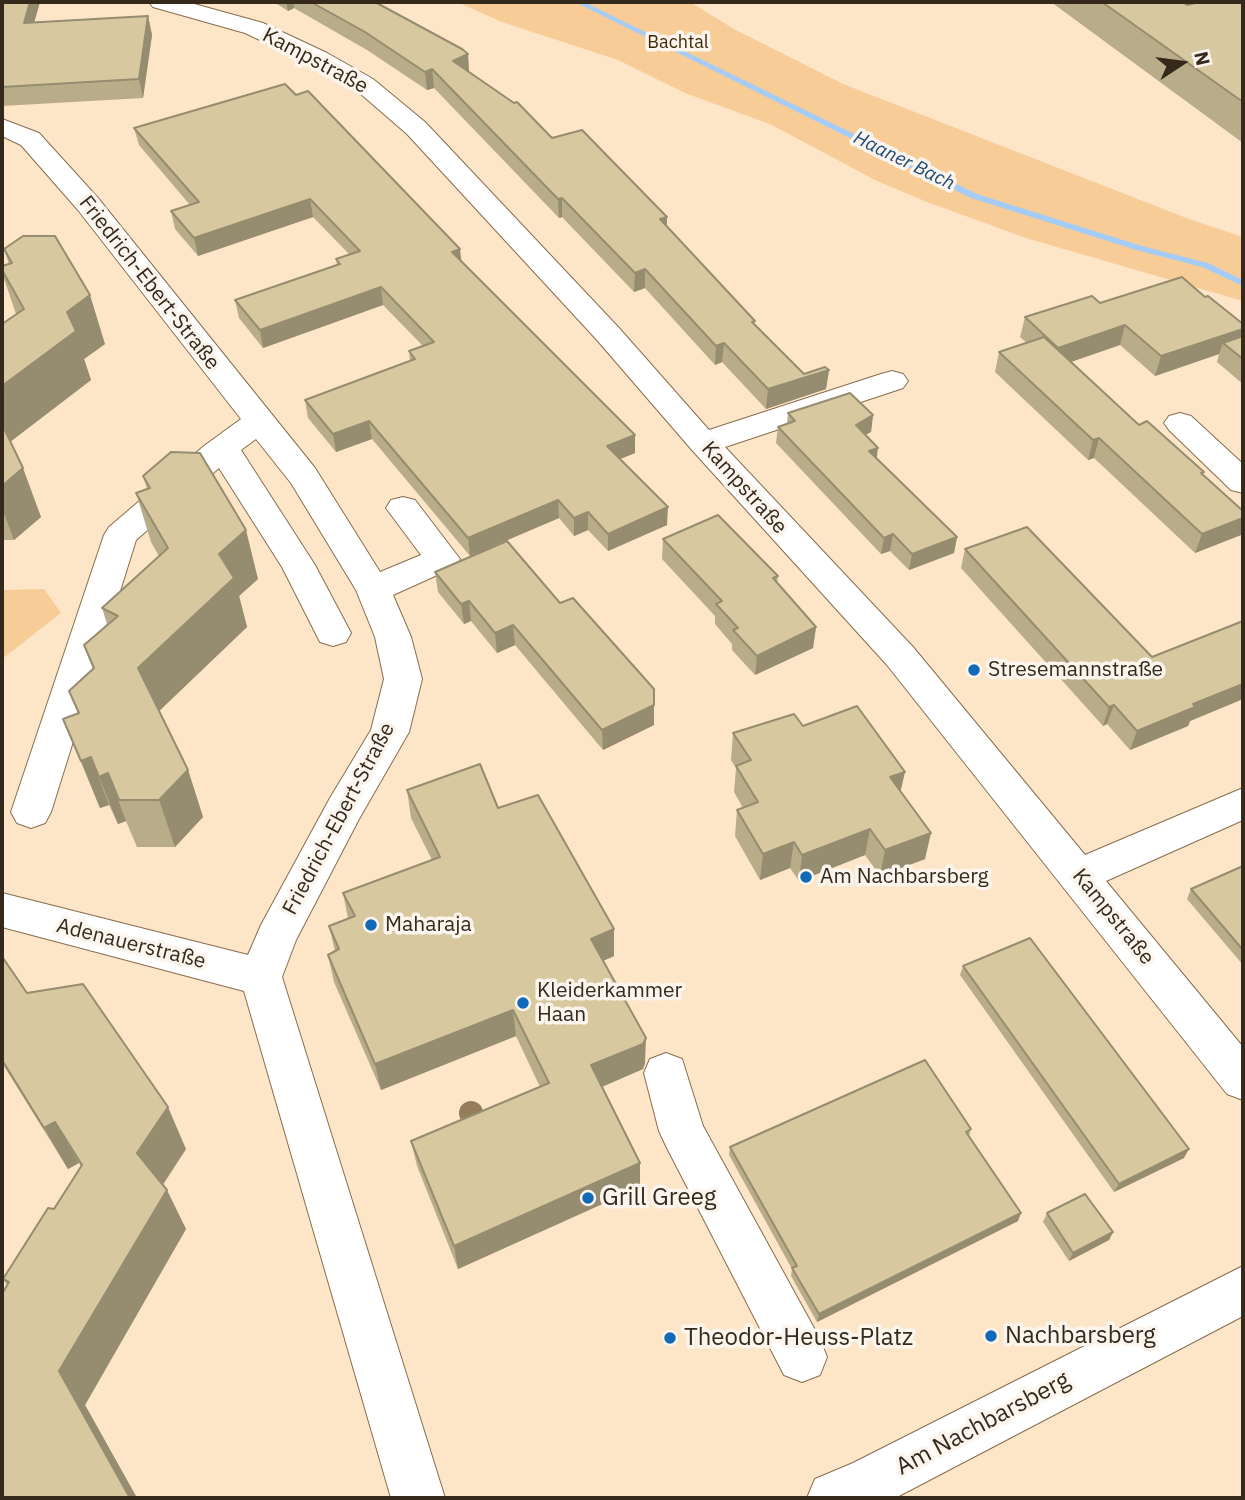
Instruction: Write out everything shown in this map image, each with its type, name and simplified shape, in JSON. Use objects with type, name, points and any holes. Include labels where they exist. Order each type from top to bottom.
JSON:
[{"type":"street","name":"Kampstraße","points":[[161,2],[254,28],[318,58],[364,84],[416,128],[608,334],[703,443],[909,667],[1243,1080]]},
{"type":"street","name":"Friedrich-Ebert-Straße","points":[[2,127],[30,139],[88,204],[303,476],[373,589],[393,637],[403,680],[390,732],[331,832],[275,938],[261,977]]},
{"type":"street","points":[[703,443],[892,381]]},
{"type":"street","points":[[31,812],[121,535],[223,448],[259,421]]},
{"type":"street","points":[[1180,424],[1243,482]]},
{"type":"street","points":[[223,448],[298,565],[333,634]]},
{"type":"street","points":[[373,589],[443,559],[403,508]]},
{"type":"street","points":[[1079,875],[1243,803]]},
{"type":"street","name":"Adenauerstraße","points":[[2,910],[261,977]]},
{"type":"street","points":[[261,977],[418,1498]]},
{"type":"street","points":[[666,1073],[682,1131],[802,1357]]},
{"type":"street","name":"Am Nachbarsberg","points":[[836,1498],[872,1482],[1243,1290]]},
{"type":"green space","name":"Bachtal","points":[[457,2],[690,2],[734,29],[843,84],[1189,219],[1243,237],[1243,301],[1026,238],[927,202],[875,180],[772,125],[685,93],[618,60],[502,22]]},
{"type":"green space","points":[[44,589],[61,613],[2,659],[2,590]]},
{"type":"building","points":[[2,2],[30,2],[24,23],[148,16],[139,79],[2,87]]},
{"type":"building","points":[[311,2],[375,2],[462,49],[468,54],[453,61],[514,103],[517,102],[552,138],[582,130],[667,217],[660,219],[755,321],[752,322],[804,374],[825,367],[829,370],[768,389],[724,343],[716,346],[645,269],[635,273],[562,198],[558,199],[432,69],[425,72],[365,32]]},
{"type":"building","points":[[1102,2],[1183,2],[1187,5],[1199,2],[1243,2],[1243,102]]},
{"type":"building","points":[[285,84],[296,95],[308,91],[460,249],[452,252],[635,435],[607,446],[668,507],[608,534],[588,512],[574,518],[558,500],[468,538],[369,421],[333,434],[305,400],[415,359],[409,351],[434,342],[381,287],[260,330],[235,300],[340,264],[336,259],[360,251],[310,199],[194,238],[171,211],[199,202],[134,128]]},
{"type":"building","points":[[23,236],[55,236],[90,295],[67,312],[76,331],[2,386],[2,324],[24,309],[2,270],[2,266],[12,263],[4,249]]},
{"type":"building","points":[[1182,277],[1243,324],[1243,329],[1161,356],[1125,325],[1058,348],[1025,317],[1092,296],[1100,303]]},
{"type":"building","points":[[1243,336],[1243,359],[1223,343]]},
{"type":"building","points":[[1044,337],[1139,425],[1147,421],[1204,472],[1201,473],[1243,511],[1243,518],[1202,534],[1099,438],[1093,440],[999,352]]},
{"type":"building","points":[[850,393],[873,415],[856,425],[878,448],[869,451],[957,537],[912,554],[893,534],[884,538],[778,427],[795,421],[788,413]]},
{"type":"building","points":[[2,424],[23,468],[2,486]]},
{"type":"building","points":[[171,452],[200,453],[246,530],[219,554],[234,578],[138,668],[188,770],[159,800],[119,800],[108,773],[99,777],[91,757],[81,761],[63,719],[79,713],[69,691],[94,668],[84,645],[118,616],[102,608],[168,548],[136,493],[150,488],[143,476]]},
{"type":"building","points":[[718,515],[778,576],[773,578],[816,627],[757,656],[733,630],[738,628],[716,604],[722,601],[663,539]]},
{"type":"building","points":[[1027,527],[1152,657],[1243,621],[1243,684],[1137,731],[1114,705],[1109,707],[965,549]]},
{"type":"building","points":[[507,541],[560,603],[573,598],[654,689],[654,705],[602,730],[513,625],[495,633],[469,601],[461,604],[435,572]]},
{"type":"building","points":[[857,706],[905,772],[890,777],[931,833],[885,850],[870,829],[802,855],[794,842],[763,854],[737,810],[758,802],[736,766],[751,760],[733,733],[794,714],[803,726]]},
{"type":"building","points":[[480,764],[498,808],[538,795],[614,929],[591,939],[646,1038],[643,1044],[591,1065],[640,1163],[454,1246],[411,1141],[549,1083],[513,1010],[375,1064],[328,955],[339,949],[329,926],[355,916],[343,893],[440,857],[407,790]]},
{"type":"building","points":[[1243,866],[1243,950],[1191,889]]},
{"type":"building","points":[[1030,938],[1189,1149],[1119,1184],[963,966]]},
{"type":"building","points":[[2,958],[27,993],[83,984],[168,1107],[137,1153],[167,1190],[59,1371],[130,1498],[2,1498],[2,1294],[9,1282],[3,1279],[48,1208],[54,1209],[82,1165],[55,1122],[44,1128],[2,1060]]},
{"type":"building","points":[[925,1060],[971,1129],[966,1132],[1021,1213],[819,1314],[792,1268],[797,1266],[730,1147]]},
{"type":"building","points":[[1085,1194],[1113,1232],[1073,1253],[1047,1213]]},
{"type":"waterway","name":"Haaner Bach","points":[[579,2],[974,196],[1139,248],[1205,265],[1243,283]]},
{"type":"place","name":"Stresemannstraße","points":[[974,670]]},
{"type":"place","name":"Am Nachbarsberg","points":[[806,877]]},
{"type":"place","name":"Maharaja","points":[[371,925]]},
{"type":"place","name":"Kleiderkammer Haan","points":[[523,1003]]},
{"type":"place","name":"Grill Greeg","points":[[588,1198]]},
{"type":"place","name":"Nachbarsberg","points":[[991,1336]]},
{"type":"place","name":"Theodor-Heuss-Platz","points":[[670,1338]]}]
